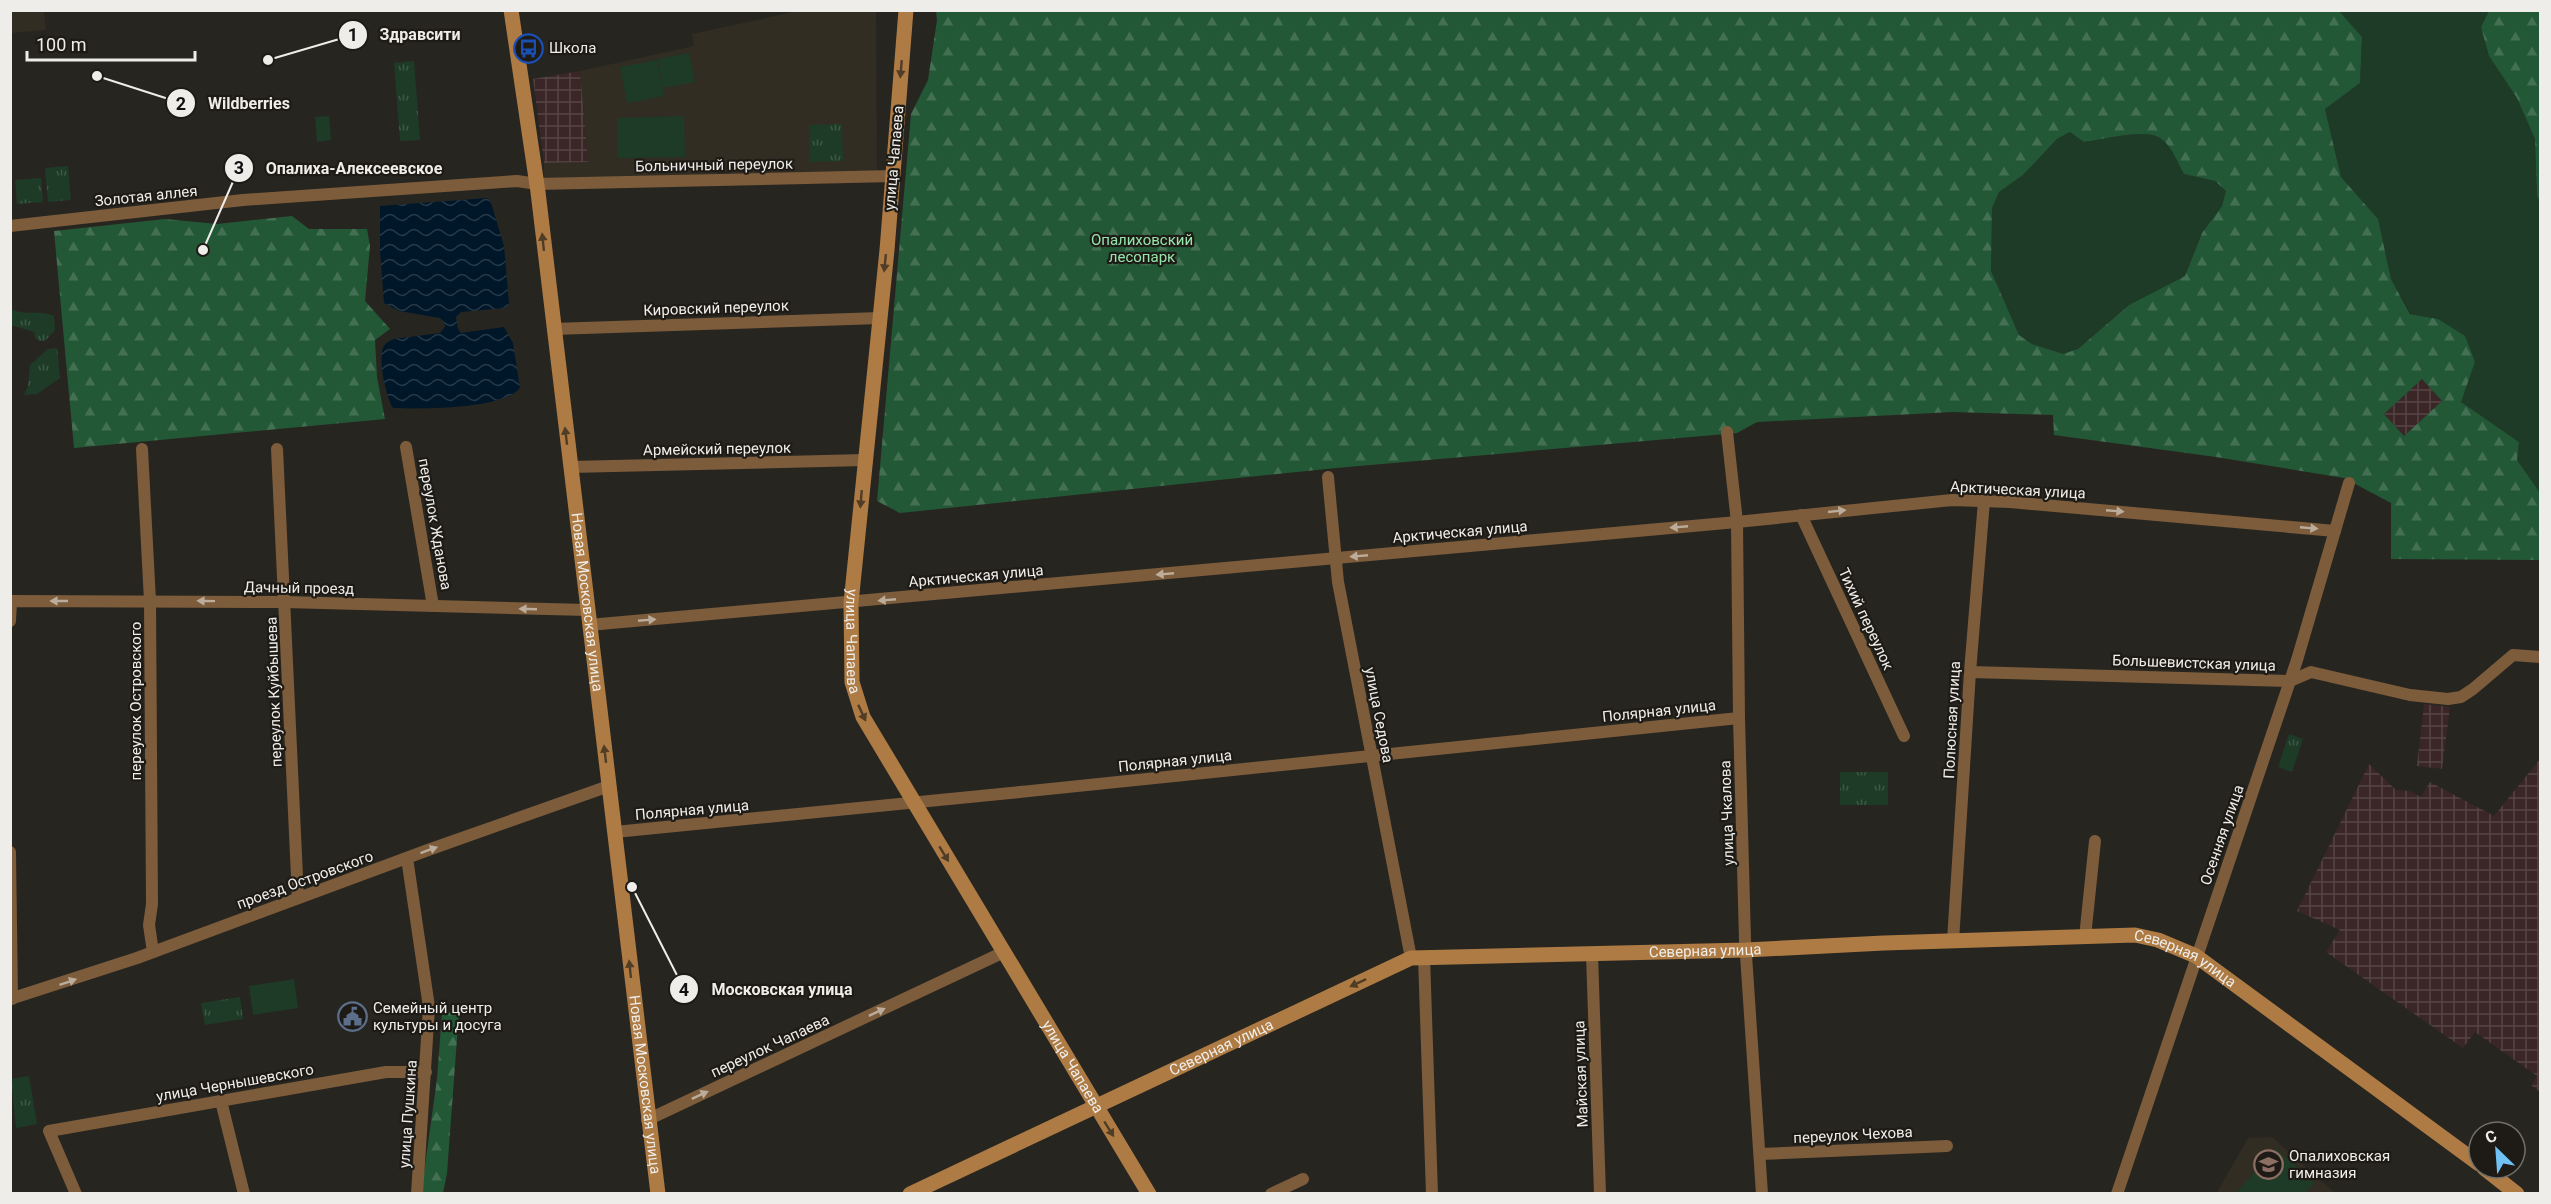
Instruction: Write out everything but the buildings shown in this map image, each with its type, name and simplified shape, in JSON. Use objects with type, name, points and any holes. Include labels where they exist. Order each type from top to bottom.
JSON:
[{"type":"street","name":"Новая Московская улица","points":[[511,10],[537,184],[615,832],[647,1120],[658,1194]]},
{"type":"street","name":"улица Чапаева","points":[[906,10],[880,318],[851,603],[852,682],[855,700],[914,804],[1149,1194]]},
{"type":"street","name":"Больничный переулок","points":[[537,184],[892,176]]},
{"type":"street","name":"Золотая аллея","points":[[10,225],[243,200],[517,181],[537,184]]},
{"type":"street","name":"Кировский переулок","points":[[553,329],[880,318]]},
{"type":"street","name":"улица Чкалова","points":[[1727,432],[1737,522],[1739,718],[1746,950],[1762,1194]]},
{"type":"street","name":"переулок Жданова","points":[[406,447],[433,606]]},
{"type":"street","name":"переулок Островского","points":[[142,449],[150,601],[152,904],[149,925],[153,952]]},
{"type":"street","name":"переулок Куйбышева","points":[[277,449],[298,898]]},
{"type":"street","name":"Армейский переулок","points":[[570,467],[865,460]]},
{"type":"street","name":"улица Седова","points":[[1328,477],[1340,594],[1372,754],[1418,958],[1432,1194]]},
{"type":"street","name":"Осенняя улица","points":[[2116,1194],[2290,681],[2349,483]]},
{"type":"street","name":"Арктическая улица","points":[[588,617],[851,603],[1737,522],[1930,501],[1984,501],[2335,531]]},
{"type":"street","name":"Полюсная улица","points":[[1953,941],[1970,672],[1984,501]]},
{"type":"street","name":"Тихий переулок","points":[[1801,515],[1904,736]]},
{"type":"street","name":"Дачный проезд","points":[[10,601],[285,602],[433,606],[588,617]]},
{"type":"street","points":[[10,601],[10,621]]},
{"type":"street","name":"Большевистская улица","points":[[1970,672],[2290,681],[2311,672],[2410,694],[2448,699],[2461,697],[2473,689],[2512,655],[2541,657]]},
{"type":"street","name":"Полярная улица","points":[[615,832],[914,804],[1372,754],[1739,718]]},
{"type":"street","name":"проезд Островского","points":[[11,999],[153,952],[609,786]]},
{"type":"street","points":[[2085,937],[2096,841]]},
{"type":"street","points":[[10,852],[11,999]]},
{"type":"street","name":"улица Пушкина","points":[[407,858],[429,1007],[417,1194]]},
{"type":"street","name":"Северная улица","points":[[910,1194],[1095,1106],[1418,958],[1746,950],[2135,935],[2158,940],[2196,956],[2467,1155]]},
{"type":"street","name":"переулок Чапаева","points":[[647,1120],[1004,952]]},
{"type":"street","name":"Майская улица","points":[[1592,954],[1600,1194]]},
{"type":"street","name":"улица Чернышевского","points":[[76,1194],[49,1131],[386,1072],[426,1072]]},
{"type":"street","points":[[221,1101],[244,1194]]},
{"type":"street","name":"переулок Чехова","points":[[1760,1154],[1947,1146]]},
{"type":"street","points":[[1270,1194],[1303,1179]]},
{"type":"street","points":[[2499,1180],[2517,1194]]},
{"type":"shaded area","points":[[11,10],[44,11],[46,30],[11,33]]},
{"type":"shaded area","points":[[798,11],[876,11],[877,171],[732,175],[728,171],[720,171],[716,175],[544,180],[544,163],[588,162],[580,71],[694,46],[692,34]]},
{"type":"shaded area","points":[[580,71],[588,162],[544,163],[533,79]]},
{"type":"shaded area","points":[[2422,379],[2442,401],[2404,436],[2384,414]]},
{"type":"shaded area","points":[[2424,704],[2450,707],[2442,769],[2417,766]]},
{"type":"shaded area","points":[[2540,759],[2540,1092],[2531,1085],[2537,1076],[2475,1032],[2463,1048],[2326,952],[2340,930],[2297,911],[2369,764],[2396,790],[2410,791],[2421,797],[2430,782],[2494,816]]},
{"type":"shaded area","name":"Опалиховская гимназия","points":[[2272,1137],[2335,1193],[2216,1194],[2248,1138]]},
{"type":"green space","name":"Опалиховский лесопарк","points":[[2338,10],[2362,37],[2360,83],[2325,109],[2341,177],[2378,219],[2391,279],[2410,314],[2438,319],[2465,336],[2475,362],[2461,402],[2519,442],[2517,460],[2540,493],[2540,560],[2391,559],[2391,503],[2344,478],[2216,457],[2054,435],[2053,415],[1953,412],[1757,422],[1737,433],[1336,468],[900,513],[877,501],[911,114],[928,80],[937,20],[936,11]],"holes":[[[2070,132],[2084,142],[2134,134],[2153,135],[2168,145],[2184,174],[2215,181],[2226,191],[2222,206],[2202,233],[2185,276],[2129,305],[2078,349],[2063,354],[2032,344],[2019,335],[1991,271],[1992,208],[1999,192],[2023,175],[2057,139]],[[2422,379],[2442,401],[2404,436],[2384,414]]]},
{"type":"green space","points":[[2338,11],[2489,11],[2481,27],[2489,56],[2517,98],[2535,139],[2537,196],[2540,202],[2540,493],[2517,460],[2519,442],[2461,402],[2475,362],[2438,319],[2411,314],[2391,279],[2378,219],[2341,177],[2325,109],[2360,83],[2362,37]]},
{"type":"green space","points":[[2489,11],[2540,11],[2540,202],[2537,196],[2535,139],[2517,98],[2489,56],[2481,27]]},
{"type":"green space","points":[[689,53],[695,82],[663,88],[658,59]]},
{"type":"green space","points":[[657,60],[664,96],[627,103],[620,67]]},
{"type":"green space","points":[[414,61],[420,140],[400,141],[394,63]]},
{"type":"green space","points":[[329,116],[331,140],[317,142],[315,117]]},
{"type":"green space","points":[[684,116],[685,157],[617,158],[617,118]]},
{"type":"green space","points":[[842,124],[843,161],[810,162],[809,125]]},
{"type":"green space","points":[[2071,132],[2084,142],[2134,134],[2153,135],[2168,145],[2184,174],[2215,181],[2226,191],[2222,206],[2202,233],[2185,276],[2129,305],[2078,349],[2063,355],[2032,344],[2019,335],[1991,271],[1992,208],[1999,192],[2023,175],[2057,139]]},
{"type":"green space","points":[[68,166],[71,200],[48,202],[45,168]]},
{"type":"green space","points":[[41,178],[43,202],[17,204],[15,180]]},
{"type":"green space","points":[[292,216],[309,229],[367,229],[370,246],[365,301],[390,329],[375,340],[377,377],[385,419],[74,448],[54,231],[165,219],[217,224]]},
{"type":"green space","points":[[10,308],[20,312],[54,316],[55,330],[45,341],[39,341],[35,338],[34,332],[11,325]]},
{"type":"green space","points":[[57,348],[60,378],[37,394],[24,395],[28,386],[30,365],[48,349]]},
{"type":"green space","points":[[2289,734],[2303,739],[2292,772],[2278,767]]},
{"type":"green space","points":[[1840,772],[1888,772],[1888,805],[1840,805]]},
{"type":"green space","points":[[294,979],[298,1008],[253,1015],[249,986]]},
{"type":"green space","points":[[240,997],[243,1019],[205,1025],[201,1003]]},
{"type":"green space","points":[[459,1012],[447,1173],[443,1193],[421,1194],[437,1079],[442,1013]]},
{"type":"green space","points":[[29,1076],[37,1124],[16,1128],[11,1079]]},
{"type":"green space","points":[[2276,1149],[2314,1183],[2305,1193],[2236,1193]]},
{"type":"water","points":[[487,198],[491,203],[504,246],[509,304],[505,308],[461,312],[456,317],[458,329],[461,333],[504,327],[513,343],[520,388],[496,401],[460,407],[393,408],[385,387],[382,370],[384,346],[394,339],[440,333],[445,327],[440,318],[399,311],[384,303],[380,251],[380,206]]},
{"type":"place","name":"Школа","points":[[528,48]]},
{"type":"place","name":"Здравсити","points":[[268,60]]},
{"type":"place","name":"Wildberries","points":[[97,76]]},
{"type":"place","name":"Опалиха-Алексеевское","points":[[203,250]]},
{"type":"place","name":"Московская улица","points":[[632,887]]},
{"type":"place","name":"Семейный центр культуры и досуга","points":[[352,1017]]},
{"type":"place","name":"Опалиховская гимназия","points":[[2268,1165]]}]
